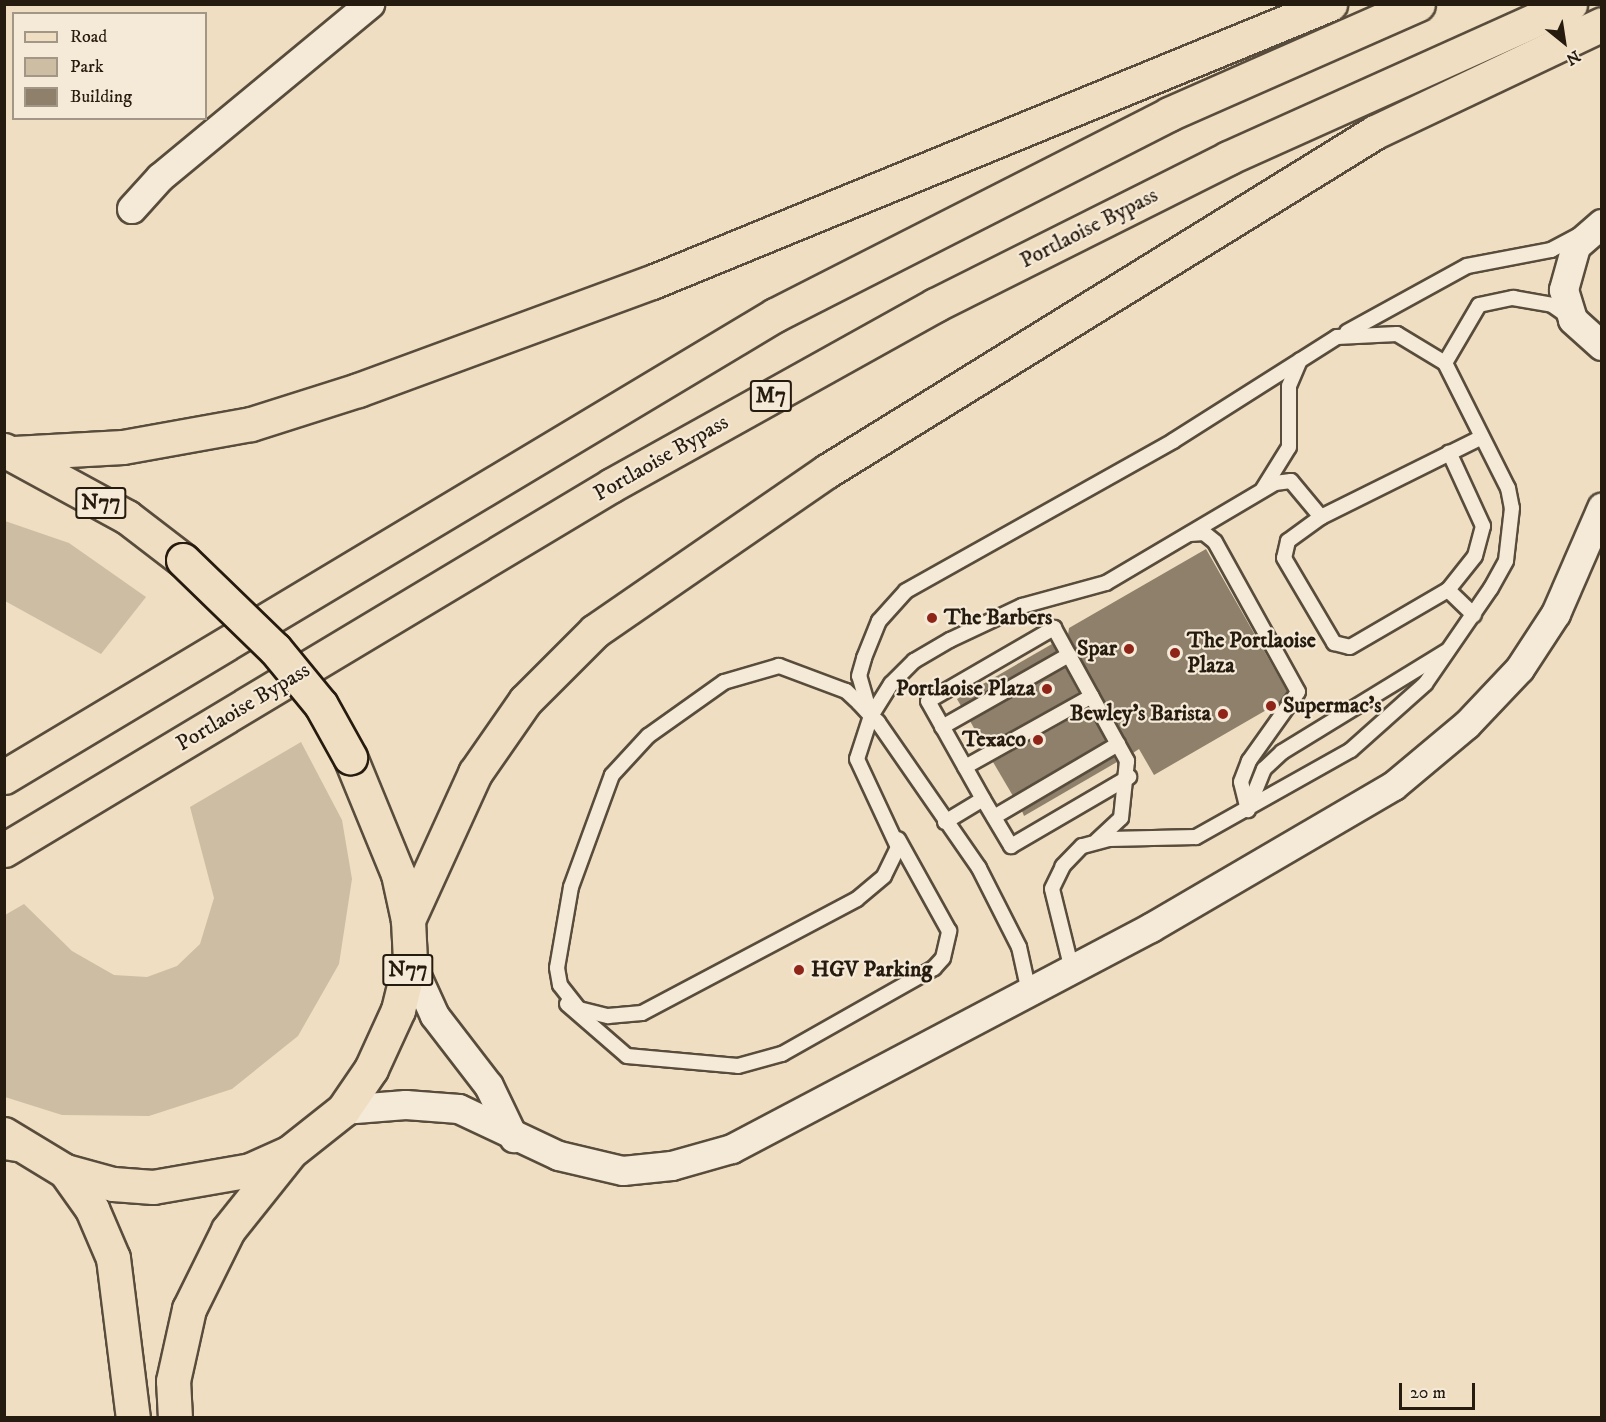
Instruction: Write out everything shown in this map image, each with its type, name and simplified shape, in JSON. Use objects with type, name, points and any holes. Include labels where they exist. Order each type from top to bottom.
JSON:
[{"type":"main road","points":[[9,452],[123,447],[251,424],[358,390],[652,282],[1330,4]]},
{"type":"main road","points":[[4,777],[775,315],[1169,114],[1418,4]]},
{"type":"main road","name":"Portlaoise Bypass","points":[[4,850],[612,485],[935,305],[1228,158],[1570,4]]},
{"type":"main road","points":[[408,920],[475,773],[525,701],[595,631],[827,471],[1375,132],[1602,24]]},
{"type":"main road","name":"N77","points":[[9,452],[127,518],[183,560],[274,649],[321,705],[350,757],[381,821],[408,920],[410,961],[398,1010],[371,1069],[343,1110],[290,1152],[228,1230],[189,1309],[173,1381],[175,1418]]},
{"type":"main road","name":"N77","points":[[9,1140],[65,1171],[113,1184],[153,1187],[207,1181],[290,1152]]},
{"type":"main road","name":"N77","points":[[65,1171],[92,1209],[113,1258],[133,1418]]},
{"type":"street","points":[[132,209],[160,178],[370,4]]},
{"type":"street","points":[[1599,225],[1576,247],[1565,274],[1573,320],[1602,346]]},
{"type":"street","points":[[343,1110],[406,1105],[459,1109],[514,1138],[559,1156],[623,1171],[672,1166],[732,1149],[1072,970],[1325,830],[1394,786],[1467,725],[1520,669],[1556,614],[1602,508]]},
{"type":"street","points":[[410,961],[435,1016],[489,1086],[514,1138]]},
{"type":"lane","points":[[871,716],[861,685],[864,658],[879,621],[906,591],[1173,441],[1300,360],[1467,266],[1551,250],[1599,225]]},
{"type":"lane","points":[[1445,363],[1479,305],[1513,298],[1532,300],[1552,304],[1573,320]]},
{"type":"lane","points":[[1082,846],[1109,839],[1196,837],[1352,750],[1396,715],[1452,649],[1506,561],[1512,533],[1508,488],[1480,438],[1445,363],[1396,334],[1337,338]]},
{"type":"lane","points":[[1262,490],[1289,447],[1289,386],[1300,360]]},
{"type":"lane","points":[[1449,452],[1483,526],[1475,556],[1448,590],[1350,647],[1334,643],[1284,558],[1288,541],[1321,517],[1449,452],[1480,438]]},
{"type":"lane","points":[[1029,992],[1020,947],[979,868],[871,716],[839,687],[779,666],[724,682],[648,736],[612,775],[591,819],[561,929],[560,985],[570,1012],[627,1056],[761,1064],[934,968],[943,958],[949,931],[860,773],[858,746],[871,716],[914,661],[950,640],[1022,606],[1106,583],[1262,490],[1291,481],[1321,517]]},
{"type":"lane","points":[[1188,535],[1204,533],[1215,542],[1298,692],[1249,761],[1241,782],[1248,810]]},
{"type":"lane","points":[[1448,590],[1474,615]]},
{"type":"lane","points":[[1072,970],[1052,888],[1063,866],[1082,846],[1107,835],[1122,818],[1129,777],[1118,744],[1054,628],[928,701],[1011,846],[1129,777]]},
{"type":"lane","points":[[1248,810],[1253,788],[1282,752],[1452,649]]},
{"type":"lane","points":[[942,727],[1069,655]]},
{"type":"lane","points":[[965,767],[1092,696]]},
{"type":"lane","points":[[994,817],[1118,744]]},
{"type":"lane","points":[[945,822],[983,799]]},
{"type":"lane","points":[[560,985],[590,1014],[642,1013],[857,899],[894,862],[894,832]]},
{"type":"green space","points":[[5,521],[69,543],[146,597],[101,654],[5,601]]},
{"type":"green space","points":[[301,742],[342,820],[352,879],[339,964],[298,1036],[232,1089],[149,1116],[62,1115],[5,1097],[5,915],[24,904],[72,951],[114,975],[147,977],[177,966],[200,944],[214,898],[190,807]]},
{"type":"building","name":"The Portlaoise Plaza","points":[[1206,549],[1287,691],[1280,702],[1154,775],[1139,749],[1133,753],[1068,635],[1069,628]]},
{"type":"building","points":[[1052,644],[1057,652],[961,706],[957,699]]},
{"type":"building","points":[[1065,667],[1079,693],[984,746],[970,721]]},
{"type":"building","points":[[1088,709],[1106,741],[1013,796],[993,762]]},
{"type":"building","points":[[1114,757],[1117,762],[1024,816],[1022,811]]},
{"type":"place","name":"The Barbers","points":[[932,618]]},
{"type":"place","name":"Spar","points":[[1129,649]]},
{"type":"place","name":"The Portlaoise Plaza","points":[[1175,653]]},
{"type":"place","name":"Portlaoise Plaza","points":[[1047,689]]},
{"type":"place","name":"Supermac's","points":[[1271,706]]},
{"type":"place","name":"Bewley's Barista","points":[[1223,714]]},
{"type":"place","name":"Texaco","points":[[1038,740]]},
{"type":"place","name":"HGV Parking","points":[[799,970]]}]
